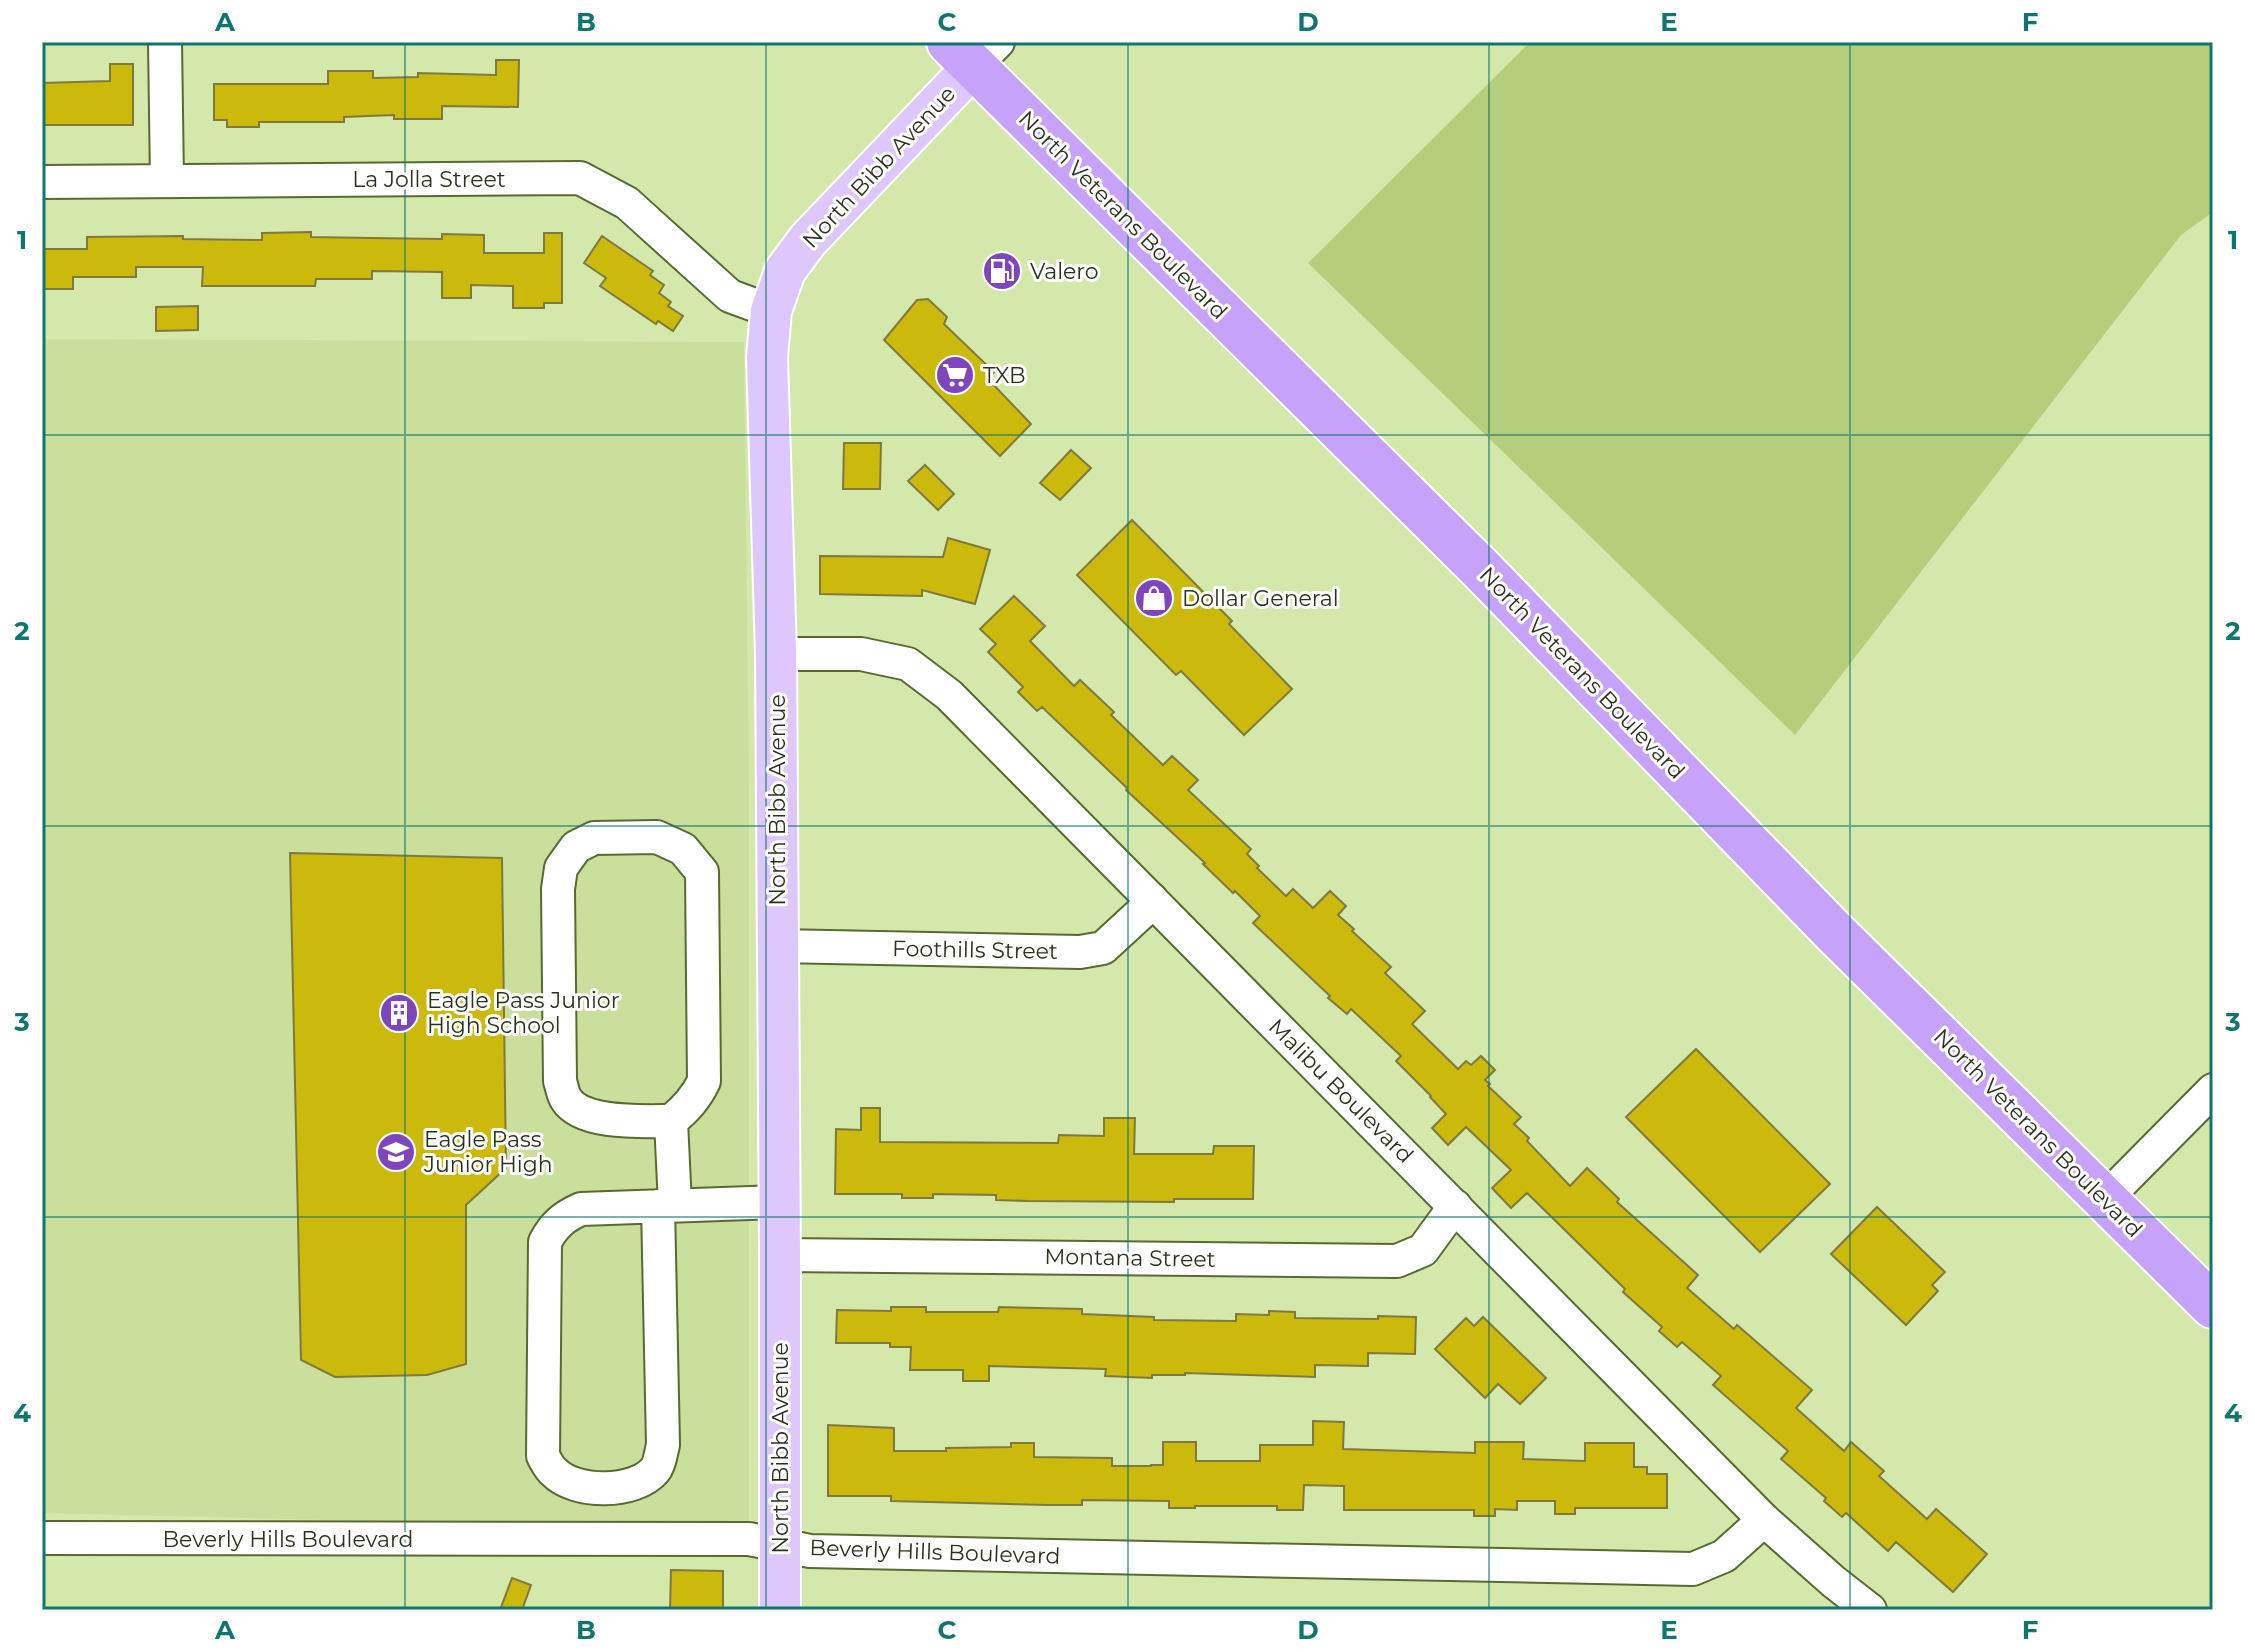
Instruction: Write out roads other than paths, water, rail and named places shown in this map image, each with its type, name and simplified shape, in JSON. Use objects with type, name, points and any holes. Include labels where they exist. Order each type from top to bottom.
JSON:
[{"type":"highway","name":"North Veterans Boulevard","points":[[973,50],[1835,933],[2213,1306]]},
{"type":"main road","name":"North Bibb Avenue","points":[[780,1610],[776,654],[767,357],[771,311],[785,271],[808,240],[973,50]]},
{"type":"street","points":[[165,42],[167,181]]},
{"type":"street","name":"La Jolla Street","points":[[42,182],[580,178],[627,203],[730,296],[771,311]]},
{"type":"street","name":"Malibu Boulevard","points":[[776,654],[861,654],[908,664],[949,695],[1764,1520],[1870,1610]]},
{"type":"street","points":[[671,1121],[611,1120],[585,1113],[567,1101],[560,1081],[558,889],[561,868],[576,847],[594,838],[657,837],[683,849],[702,872],[704,1081],[698,1094],[671,1121],[667,1206],[663,1445],[656,1469],[635,1484],[613,1488],[591,1488],[569,1482],[554,1473],[543,1456],[545,1242],[553,1227],[564,1216],[581,1209],[667,1206],[780,1202]]},
{"type":"street","name":"Foothills Street","points":[[778,946],[1080,952],[1103,948],[1141,913],[1151,899]]},
{"type":"street","points":[[2105,1199],[2213,1090]]},
{"type":"street","name":"Montana Street","points":[[780,1255],[1397,1261],[1423,1250],[1455,1206]]},
{"type":"street","name":"Beverly Hills Boulevard","points":[[42,1538],[749,1539],[810,1551],[1693,1569],[1724,1556],[1764,1520]]},
{"type":"place","name":"Valero","points":[[1002,271]]},
{"type":"place","name":"TXB","points":[[955,375]]},
{"type":"place","name":"Dollar General","points":[[1154,598]]},
{"type":"place","name":"Eagle Pass Junior High School","points":[[399,1013]]},
{"type":"place","name":"Eagle Pass Junior High","points":[[396,1152]]}]
